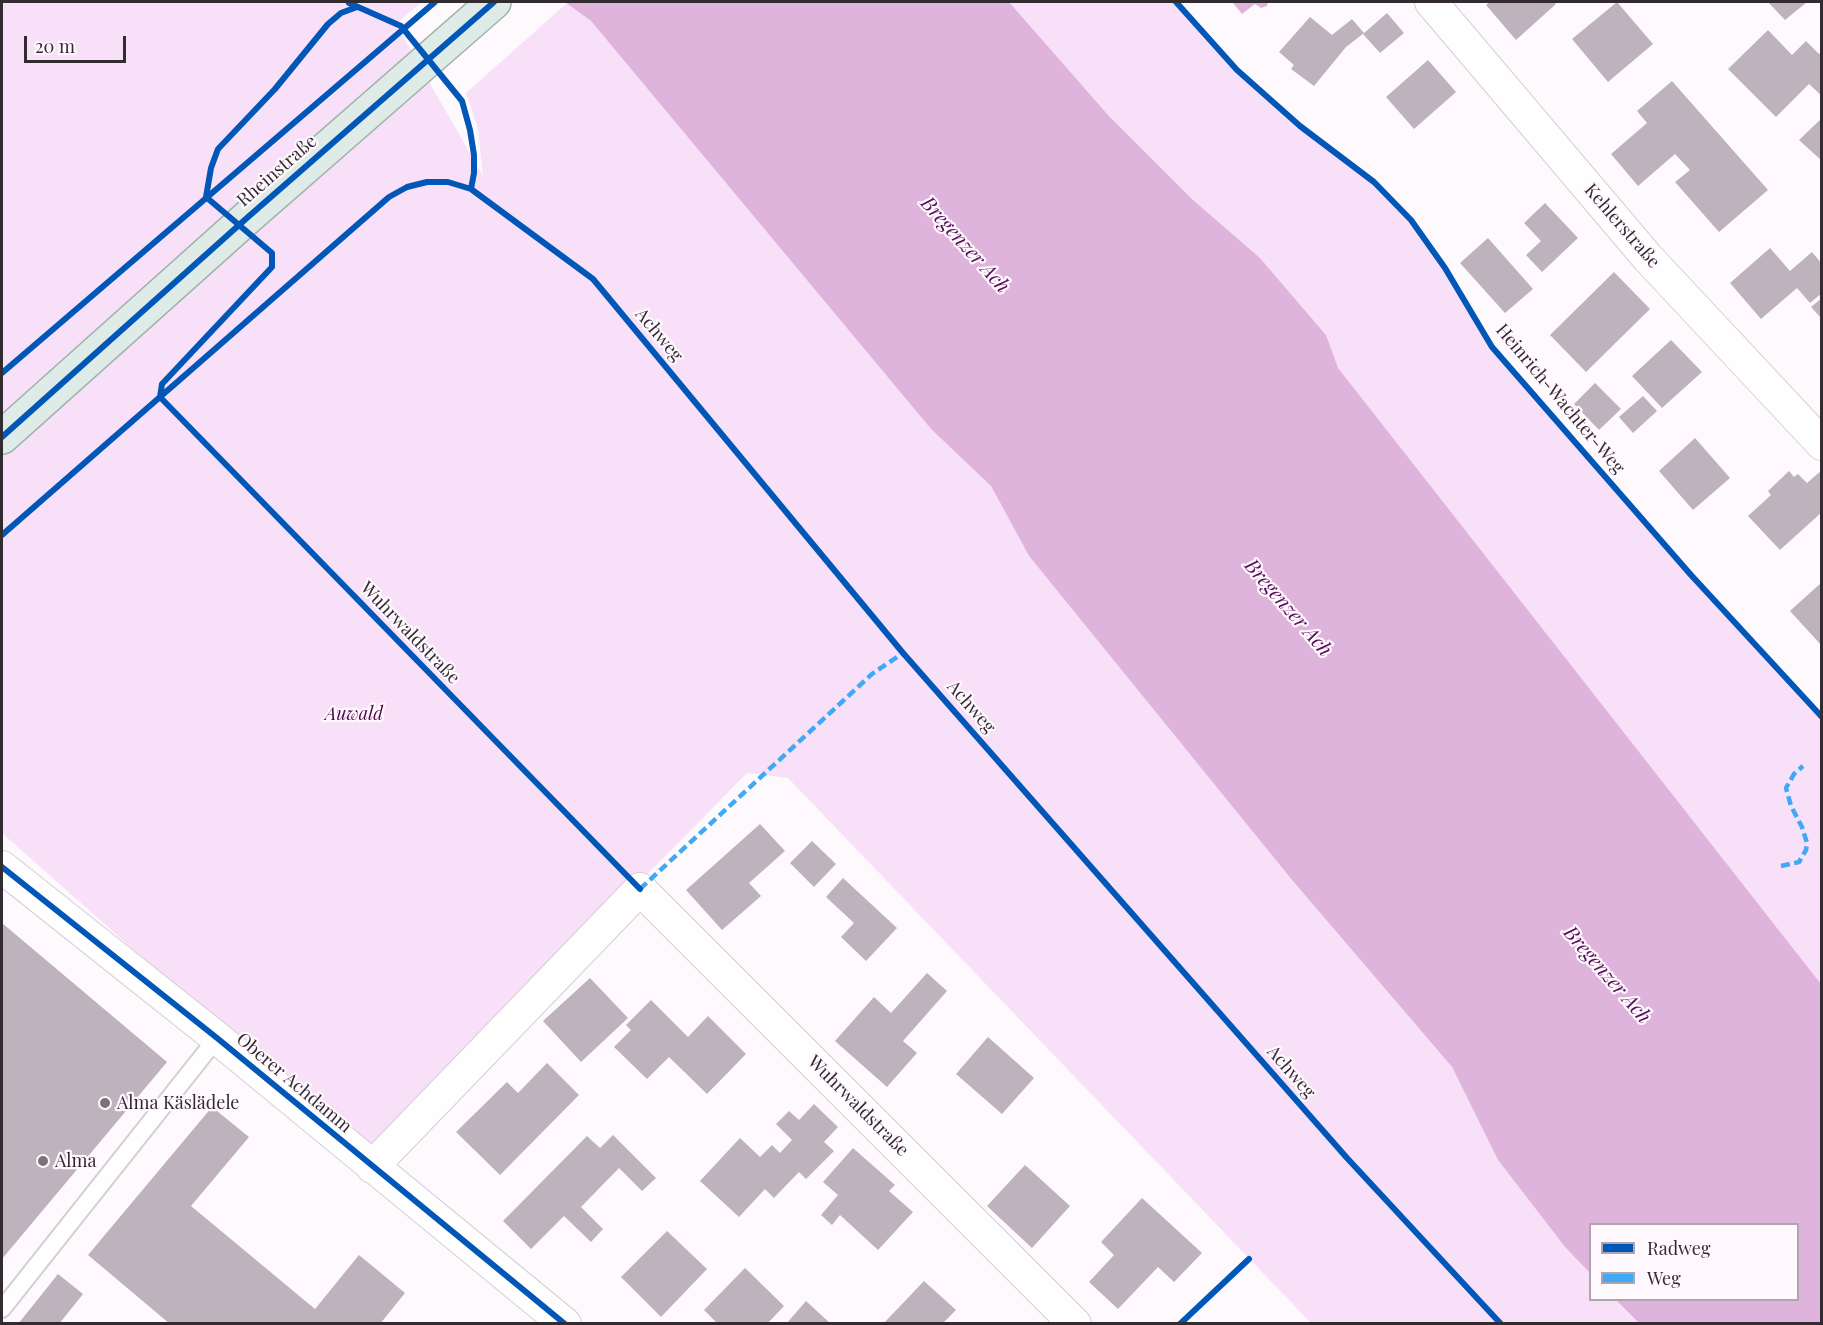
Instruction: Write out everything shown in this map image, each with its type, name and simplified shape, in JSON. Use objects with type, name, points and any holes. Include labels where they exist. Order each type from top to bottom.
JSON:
[{"type":"main road","name":"Rheinstraße","points":[[2,437],[248,217],[494,2]]},
{"type":"street","name":"Kehlerstraße","points":[[1431,2],[1648,258],[1821,444]]},
{"type":"street","name":"Oberer Achdamm","points":[[2,867],[217,1038],[565,1323]]},
{"type":"street","name":"Wuhrwaldstraße","points":[[372,1167],[640,889],[1076,1323]]},
{"type":"lane","points":[[2,1309],[217,1038]]},
{"type":"green space","name":"Auwald","points":[[2,2],[422,2],[396,24],[483,176],[478,129],[466,93],[567,3],[591,21],[931,429],[991,486],[1029,556],[1292,880],[1452,1067],[1498,1160],[1565,1247],[1589,1272],[1589,1301],[1617,1301],[1639,1323],[1311,1323],[788,778],[747,773],[372,1154],[279,1079],[2,833]]},
{"type":"green space","points":[[1009,2],[1176,2],[1237,71],[1300,126],[1374,182],[1411,220],[1445,268],[1492,347],[1691,575],[1821,717],[1821,984],[1337,368],[1326,335],[1260,258],[1192,199],[1109,116]]},
{"type":"water","name":"Bregenzer Ach","points":[[565,2],[1009,2],[1109,116],[1192,199],[1260,258],[1326,335],[1338,368],[1821,984],[1821,1323],[1639,1323],[1617,1301],[1799,1301],[1799,1223],[1589,1223],[1589,1272],[1565,1247],[1498,1160],[1452,1067],[1292,880],[1029,556],[991,486],[931,429],[591,21]]},
{"type":"water","points":[[1232,2],[1268,2],[1267,6],[1261,8],[1255,4],[1242,14]]},
{"type":"building","points":[[1490,2],[1554,2],[1556,4],[1516,40],[1486,5]]},
{"type":"building","points":[[1617,2],[1653,44],[1608,82],[1572,39]]},
{"type":"building","points":[[1768,2],[1807,2],[1785,20]]},
{"type":"building","points":[[1387,13],[1404,33],[1380,53],[1363,34]]},
{"type":"building","points":[[1310,17],[1332,35],[1352,19],[1364,33],[1346,47],[1314,86],[1291,69],[1294,65],[1279,52]]},
{"type":"building","points":[[1768,30],[1792,55],[1806,41],[1819,54],[1822,51],[1822,96],[1809,84],[1776,117],[1728,69]]},
{"type":"building","points":[[1428,60],[1456,92],[1414,129],[1386,97]]},
{"type":"building","points":[[1672,81],[1768,190],[1719,232],[1675,182],[1690,170],[1675,154],[1638,186],[1611,154],[1647,123],[1637,111]]},
{"type":"building","points":[[1822,118],[1822,161],[1799,140]]},
{"type":"building","points":[[1545,203],[1578,238],[1542,272],[1526,255],[1541,241],[1524,223]]},
{"type":"building","points":[[1488,238],[1533,289],[1505,313],[1460,263]]},
{"type":"building","points":[[1770,248],[1790,271],[1812,252],[1822,264],[1822,293],[1810,303],[1797,288],[1761,319],[1730,283]]},
{"type":"building","points":[[1614,272],[1650,309],[1586,372],[1550,335]]},
{"type":"building","points":[[1822,298],[1822,319],[1811,307]]},
{"type":"building","points":[[1671,340],[1702,372],[1662,408],[1632,376]]},
{"type":"building","points":[[1595,383],[1621,409],[1599,430],[1574,404]]},
{"type":"building","points":[[1643,396],[1657,411],[1633,433],[1619,417]]},
{"type":"building","points":[[1695,438],[1730,478],[1693,510],[1659,471]]},
{"type":"building","points":[[1822,470],[1822,512],[1780,550],[1748,516],[1771,495],[1768,491],[1789,471],[1794,477],[1798,474],[1807,483]]},
{"type":"building","points":[[1822,582],[1822,646],[1790,611]]},
{"type":"building","points":[[760,824],[785,851],[749,883],[761,896],[722,930],[686,890]]},
{"type":"building","points":[[812,841],[836,864],[814,887],[790,863]]},
{"type":"building","points":[[843,878],[897,928],[866,961],[841,937],[854,923],[826,897]]},
{"type":"building","name":"Alma","points":[[2,923],[167,1062],[2,1259]]},
{"type":"building","points":[[927,973],[947,991],[903,1041],[917,1053],[887,1087],[835,1041],[874,997],[891,1013]]},
{"type":"building","points":[[590,978],[628,1018],[581,1062],[543,1021]]},
{"type":"building","points":[[651,1000],[688,1037],[708,1016],[746,1054],[707,1094],[669,1057],[647,1079],[614,1047],[631,1030],[626,1025]]},
{"type":"building","points":[[988,1037],[1034,1078],[1002,1114],[956,1074]]},
{"type":"building","points":[[547,1063],[579,1095],[500,1175],[456,1132],[507,1082],[518,1093]]},
{"type":"building","points":[[814,1104],[838,1127],[824,1142],[834,1151],[806,1179],[799,1172],[774,1198],[765,1189],[739,1217],[700,1181],[740,1138],[760,1157],[772,1145],[780,1153],[792,1140],[776,1124],[789,1111],[799,1120]]},
{"type":"building","points":[[212,1107],[249,1137],[191,1206],[315,1309],[359,1255],[405,1293],[380,1324],[170,1324],[88,1255]]},
{"type":"building","points":[[613,1135],[656,1178],[642,1191],[619,1168],[581,1207],[603,1229],[591,1242],[564,1216],[531,1249],[503,1221],[587,1136],[600,1148]]},
{"type":"building","points":[[853,1148],[895,1185],[889,1191],[913,1212],[878,1250],[840,1215],[832,1225],[821,1215],[838,1195],[823,1182]]},
{"type":"building","points":[[1025,1165],[1070,1206],[1032,1248],[987,1206]]},
{"type":"building","points":[[1142,1198],[1202,1253],[1174,1282],[1158,1267],[1118,1309],[1089,1282],[1114,1255],[1101,1242]]},
{"type":"building","points":[[667,1231],[707,1269],[661,1317],[621,1277]]},
{"type":"building","points":[[745,1268],[784,1306],[767,1324],[718,1324],[704,1310]]},
{"type":"building","points":[[58,1274],[83,1294],[59,1324],[18,1324]]},
{"type":"building","points":[[924,1281],[956,1310],[944,1322],[945,1324],[883,1324]]},
{"type":"building","points":[[806,1301],[831,1324],[786,1324]]},
{"type":"marked path","points":[[640,889],[872,674],[903,653]]},
{"type":"marked path","points":[[1781,866],[1799,862],[1806,850],[1807,843],[1802,827],[1791,806],[1786,788],[1794,774],[1803,766]]},
{"type":"cycle path","points":[[2,373],[435,2]]},
{"type":"cycle path","points":[[2,437],[248,217],[494,2]]},
{"type":"cycle path","name":"Heinrich-Wachter-Weg","points":[[1176,2],[1237,70],[1300,126],[1374,182],[1411,220],[1445,268],[1492,347],[1691,575],[1822,717]]},
{"type":"cycle path","points":[[349,3],[401,26],[462,101],[474,155],[471,189]]},
{"type":"cycle path","points":[[206,197],[211,168],[218,149],[275,89],[328,24],[341,13],[357,7]]},
{"type":"cycle path","name":"Achweg","points":[[2,535],[389,197],[407,187],[427,182],[448,182],[471,189],[593,279],[903,653],[1347,1158],[1501,1324]]},
{"type":"cycle path","points":[[206,197],[272,253],[272,267],[162,384],[160,397],[640,889]]},
{"type":"cycle path","points":[[2,867],[217,1038],[565,1324]]},
{"type":"cycle path","points":[[1180,1324],[1249,1259]]},
{"type":"place","name":"Alma Käslädele","points":[[105,1103]]},
{"type":"place","name":"Alma","points":[[43,1161]]}]
